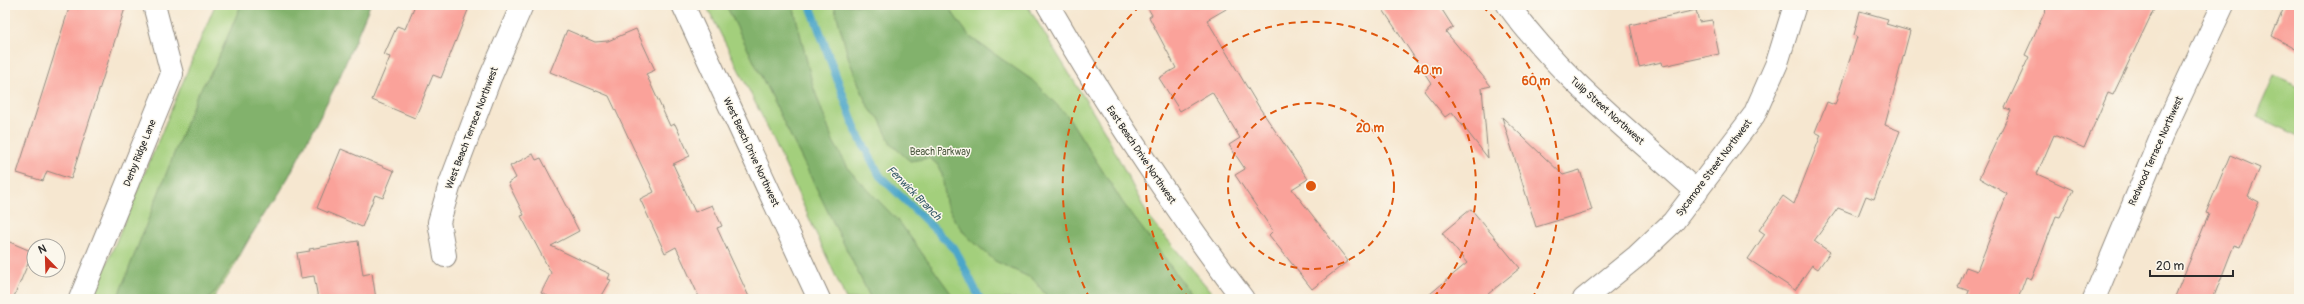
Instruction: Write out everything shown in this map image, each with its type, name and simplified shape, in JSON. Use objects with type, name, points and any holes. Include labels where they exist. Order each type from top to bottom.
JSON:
[{"type":"street","name":"Derby Ridge Lane","points":[[80,299],[172,74],[154,5]]},
{"type":"street","name":"West Beach Terrace Northwest","points":[[444,256],[439,222],[450,184],[490,78],[522,5]]},
{"type":"street","name":"West Beach Drive Northwest","points":[[683,5],[819,299]]},
{"type":"street","name":"East Beach Drive Northwest","points":[[1048,5],[1092,80],[1144,161],[1243,299]]},
{"type":"street","name":"Tulip Street Northwest","points":[[1508,5],[1570,77],[1697,192]]},
{"type":"street","name":"Sycamore Street Northwest","points":[[1584,299],[1637,256],[1673,222],[1754,115],[1777,63],[1795,5]]},
{"type":"street","name":"Redwood Terrace Northwest","points":[[2094,299],[2162,135],[2223,5]]},
{"type":"green space","points":[[215,5],[360,5],[297,152],[232,270],[213,299],[92,299]]},
{"type":"green space","points":[[241,5],[370,5],[338,81],[288,178],[213,295],[208,299],[117,299],[197,95],[215,66]]},
{"type":"green space","name":"Beach Parkway","points":[[706,5],[1027,5],[1104,130],[1148,216],[1217,299],[846,299],[769,130]]},
{"type":"green space","points":[[726,5],[793,5],[813,86],[833,141],[850,171],[901,224],[955,299],[871,299]]},
{"type":"green space","points":[[834,5],[949,5],[954,15],[970,37],[1032,80],[1067,115],[1123,203],[1195,299],[1049,299],[1033,279],[995,261],[967,236],[955,221],[946,203],[942,174],[937,164],[929,158],[910,161],[891,144],[879,118],[872,112],[867,104],[849,60]]},
{"type":"green space","points":[[2274,76],[2299,87],[2299,136],[2256,116]]},
{"type":"building","points":[[70,5],[126,5],[71,179],[47,171],[43,181],[17,173]]},
{"type":"building","points":[[415,5],[470,5],[441,78],[433,75],[415,118],[372,100],[390,57],[384,55],[397,26],[405,29]]},
{"type":"building","points":[[1146,5],[1233,5],[1207,20],[1259,107],[1308,179],[1292,189],[1348,261],[1312,289],[1269,235],[1273,231],[1235,175],[1245,169],[1229,145],[1240,138],[1212,92],[1180,111],[1159,78],[1176,68],[1149,17],[1152,15]]},
{"type":"building","points":[[1380,5],[1439,5],[1453,27],[1446,32],[1491,86],[1482,88],[1488,158],[1452,112],[1445,117],[1424,91],[1431,83]]},
{"type":"building","points":[[2048,5],[2156,5],[2113,95],[2108,93],[2084,148],[2054,135],[2037,174],[2073,190],[2060,217],[2056,216],[2032,279],[2026,277],[2018,299],[1966,299],[1969,291],[1958,287],[1966,267],[1977,271],[2007,194],[1979,178],[2011,110],[2005,108],[2029,57],[2025,55]]},
{"type":"building","points":[[2285,5],[2299,5],[2299,51],[2272,36]]},
{"type":"building","points":[[1696,10],[1699,22],[1712,20],[1719,54],[1663,66],[1662,62],[1639,67],[1630,25]]},
{"type":"building","points":[[1860,11],[1888,19],[1886,24],[1910,31],[1885,125],[1900,131],[1874,199],[1866,196],[1858,216],[1838,208],[1814,241],[1830,252],[1818,269],[1812,265],[1795,290],[1748,259],[1765,234],[1759,230],[1783,196],[1794,204],[1821,135],[1815,132],[1827,102],[1835,105],[1857,37],[1854,35]]},
{"type":"building","points":[[636,29],[655,70],[646,74],[670,126],[675,124],[690,156],[673,164],[695,212],[712,205],[722,226],[717,228],[750,299],[700,299],[676,247],[665,253],[640,199],[654,192],[609,96],[550,72],[567,30],[595,42],[608,41]]},
{"type":"building","points":[[1502,117],[1563,175],[1580,170],[1592,210],[1536,227]]},
{"type":"building","points":[[341,149],[394,171],[383,198],[375,195],[362,227],[317,208]]},
{"type":"building","points":[[533,154],[536,160],[541,158],[579,231],[551,246],[610,274],[608,279],[611,280],[600,299],[554,299],[541,293],[551,273],[521,216],[524,215],[508,183],[516,178],[510,166]]},
{"type":"building","points":[[2230,155],[2260,168],[2248,196],[2259,202],[2240,247],[2234,245],[2213,299],[2174,299],[2209,214],[2206,213]]},
{"type":"building","points":[[1471,209],[1520,268],[1482,299],[1424,299],[1467,263],[1442,233]]},
{"type":"building","points":[[5,240],[26,249],[26,268],[13,299],[5,299]]},
{"type":"building","points":[[358,241],[363,275],[372,273],[376,299],[318,299],[314,276],[301,278],[297,253],[310,251],[309,249]]},
{"type":"waterway","name":"Fenwick Branch","points":[[810,5],[857,133],[880,176],[955,249],[980,299]]}]
